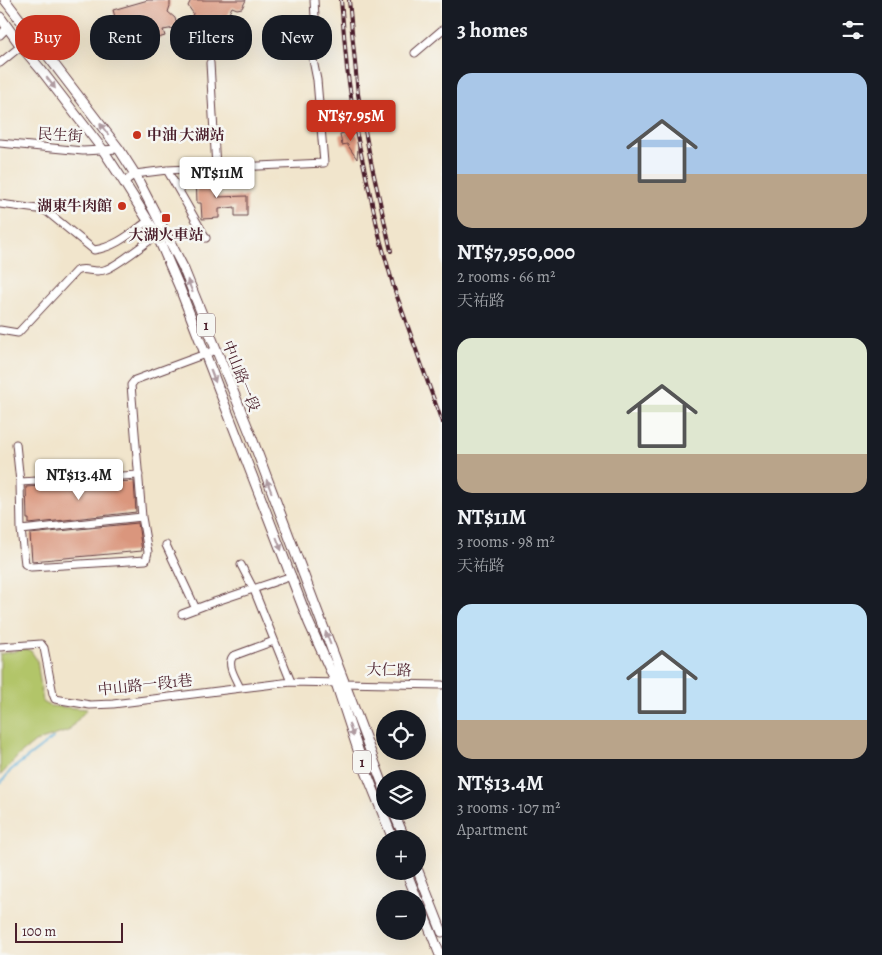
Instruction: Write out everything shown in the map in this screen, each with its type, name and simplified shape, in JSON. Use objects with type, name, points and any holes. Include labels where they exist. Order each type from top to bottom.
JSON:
[{"type":"main road","name":"中山路一段","points":[[5,0],[119,149],[135,174],[183,267],[250,434],[341,683]]},
{"type":"main road","name":"中山路一段","points":[[0,17],[15,37]]},
{"type":"main road","name":"中山路一段","points":[[33,60],[103,150],[157,235],[309,623],[341,683]]},
{"type":"main road","name":"1","points":[[341,683],[377,770]]},
{"type":"main road","name":"1","points":[[341,683],[361,759],[389,830]]},
{"type":"main road","points":[[422,880],[442,932]]},
{"type":"main road","points":[[426,921],[440,955]]},
{"type":"street","points":[[124,182],[135,174],[167,170],[324,162],[317,80],[313,60],[312,28],[315,17],[314,0]]},
{"type":"street","points":[[0,35],[8,27]]},
{"type":"street","points":[[415,52],[442,30]]},
{"type":"street","points":[[0,63],[15,51]]},
{"type":"street","points":[[210,62],[216,168]]},
{"type":"street","name":"民生街","points":[[0,143],[58,150],[119,149]]},
{"type":"street","points":[[167,170],[206,238]]},
{"type":"street","points":[[0,204],[45,210],[94,250],[105,249],[117,244],[148,221]]},
{"type":"street","points":[[0,330],[18,333],[76,270],[81,268],[96,272],[108,269],[157,235]]},
{"type":"street","points":[[16,444],[24,564],[30,567],[146,560],[148,552],[142,517],[131,385],[135,380],[216,350]]},
{"type":"street","points":[[20,482],[139,475]]},
{"type":"street","points":[[22,530],[142,517]]},
{"type":"street","points":[[166,545],[196,609]]},
{"type":"street","points":[[241,565],[254,590],[291,682]]},
{"type":"street","points":[[182,614],[292,576]]},
{"type":"street","points":[[240,688],[230,660],[233,656],[274,641]]},
{"type":"street","name":"中山路一段1巷","points":[[0,647],[41,644],[44,648],[55,699],[90,705],[114,704],[291,682],[341,683]]},
{"type":"street","name":"大仁路","points":[[341,683],[442,685]]},
{"type":"path","points":[[342,125],[344,133]]},
{"type":"path","points":[[359,142],[361,152]]},
{"type":"green space","points":[[26,649],[31,651],[37,660],[43,702],[50,706],[87,709],[68,731],[35,742],[18,756],[0,776],[0,654]]},
{"type":"building","points":[[148,0],[170,0],[168,12],[172,15],[170,29],[163,30],[165,36],[160,37],[160,15],[114,15],[113,10]]},
{"type":"building","points":[[191,0],[246,0],[242,8],[232,7],[228,15],[193,15],[188,6]]},
{"type":"building","points":[[352,131],[359,137],[357,159],[347,144],[342,145],[340,134]]},
{"type":"building","points":[[196,174],[216,174],[217,197],[247,196],[247,216],[235,216],[235,207],[219,209],[219,218],[202,219],[201,203],[197,203]]},
{"type":"building","points":[[134,481],[136,512],[29,524],[29,519],[27,519],[26,487]]},
{"type":"building","points":[[138,523],[142,551],[32,561],[30,534]]},
{"type":"waterway","points":[[0,784],[11,770],[53,738]]},
{"type":"railway","points":[[341,0],[347,69],[356,131],[380,239],[394,288],[442,422]]},
{"type":"railway","points":[[349,0],[358,94],[391,251]]},
{"type":"place","name":"中油 大湖站","points":[[137,135]]},
{"type":"place","name":"湖東牛肉館","points":[[122,206]]},
{"type":"place","name":"大湖火車站","points":[[166,218]]}]
